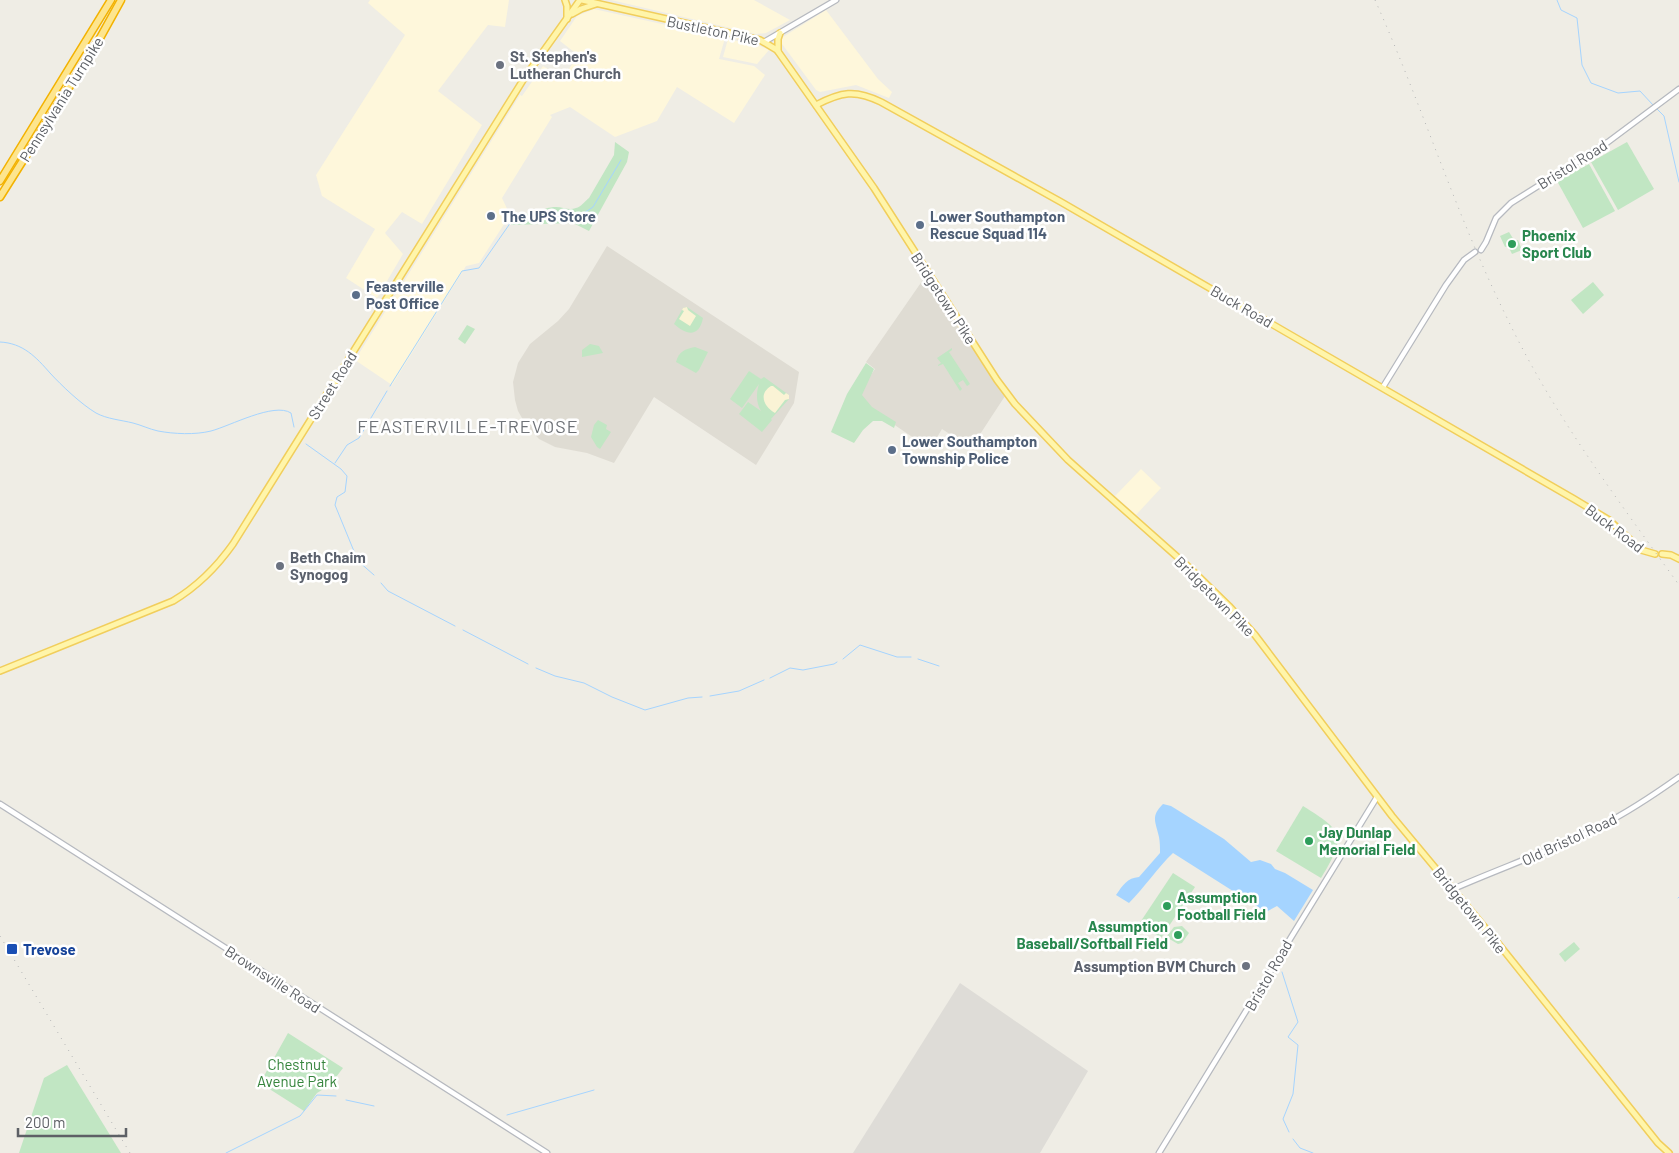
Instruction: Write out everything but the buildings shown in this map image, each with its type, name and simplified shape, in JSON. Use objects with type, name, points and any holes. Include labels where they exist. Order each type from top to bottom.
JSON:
[{"type":"highway","name":"Pennsylvania Turnpike","points":[[0,181],[111,0]]},
{"type":"highway","name":"Pennsylvania Turnpike","points":[[0,197],[100,38],[121,0]]},
{"type":"main road","points":[[565,0],[567,6],[566,19]]},
{"type":"main road","name":"Street Road","points":[[0,671],[169,603],[192,589],[220,563],[234,544],[521,83],[581,0]]},
{"type":"main road","name":"Bustleton Pike","points":[[581,0],[597,2],[764,42],[836,0]]},
{"type":"main road","points":[[566,19],[581,9],[597,2]]},
{"type":"main road","points":[[778,52],[780,33]]},
{"type":"main road","name":"Bridgetown Pike","points":[[764,42],[778,52],[816,105],[871,185],[997,380],[1015,404],[1075,466],[1197,574],[1243,621],[1304,697],[1377,796],[1619,1095],[1669,1153]]},
{"type":"main road","name":"Bristol Road","points":[[1480,250],[1486,242],[1496,218],[1510,203],[1608,142],[1679,89]]},
{"type":"main road","name":"Buck Road","points":[[816,105],[831,97],[843,94],[857,93],[870,96],[1022,179],[1383,387],[1606,518],[1641,550],[1655,554]]},
{"type":"main road","points":[[1383,387],[1446,285],[1464,260],[1475,252]]},
{"type":"main road","name":"Buck Road","points":[[1662,554],[1672,555],[1679,560]]},
{"type":"main road","name":"Old Bristol Road","points":[[1453,889],[1604,825],[1634,808],[1679,777]]},
{"type":"main road","name":"Bristol Road","points":[[1159,1153],[1377,796]]},
{"type":"main road","name":"Brownsville Road","points":[[0,804],[547,1153]]},
{"type":"shaded area","points":[[370,0],[509,0],[505,27],[488,25],[438,91],[482,125],[422,224],[402,212],[385,233],[403,254],[377,298],[346,278],[375,229],[322,196],[316,175],[405,35],[368,3]]},
{"type":"shaded area","points":[[611,0],[754,0],[790,20],[766,33],[756,34]]},
{"type":"shaded area","points":[[594,9],[725,38],[719,59],[754,66],[765,75],[734,123],[677,87],[657,121],[615,137],[570,107],[550,115],[552,117],[502,198],[510,215],[479,263],[466,266],[392,385],[355,360],[520,95],[522,96],[543,66],[563,78],[578,55],[560,41],[577,16]]},
{"type":"shaded area","points":[[826,10],[878,79],[892,92],[889,98],[856,85],[820,92],[816,90],[782,44],[781,40],[783,37]]},
{"type":"shaded area","points":[[728,39],[758,45],[769,50],[757,64],[723,57]]},
{"type":"shaded area","points":[[607,246],[799,372],[794,403],[756,465],[654,397],[614,463],[587,453],[555,447],[539,439],[526,425],[518,411],[515,400],[513,382],[518,363],[530,344],[558,321],[569,309]]},
{"type":"shaded area","points":[[927,274],[1005,396],[971,448],[942,429],[930,449],[855,398],[875,369],[866,362]]},
{"type":"shaded area","points":[[1141,469],[1161,488],[1136,515],[1115,496]]},
{"type":"shaded area","points":[[960,983],[1088,1071],[1040,1153],[853,1153]]},
{"type":"green space","points":[[615,142],[629,152],[627,162],[589,231],[573,223],[511,225],[513,217],[553,207],[571,209],[581,205],[589,198],[614,155]]},
{"type":"green space","points":[[1627,142],[1654,189],[1618,210],[1591,162]]},
{"type":"green space","points":[[1589,164],[1615,211],[1583,228],[1557,181]]},
{"type":"green space","name":"Phoenix Sport Club","points":[[1509,232],[1514,240],[1513,242],[1518,240],[1522,250],[1512,254],[1508,246],[1505,247],[1500,236]]},
{"type":"green space","points":[[1593,282],[1604,295],[1583,314],[1571,300]]},
{"type":"green space","points":[[687,307],[703,318],[698,329],[691,333],[683,331],[674,324],[683,308]]},
{"type":"green space","points":[[467,325],[475,329],[465,344],[458,339]]},
{"type":"green space","points":[[590,344],[599,346],[603,353],[582,357],[582,350]]},
{"type":"green space","points":[[695,347],[708,352],[696,373],[676,362],[683,351]]},
{"type":"green space","points":[[952,348],[949,352],[970,384],[967,386],[963,380],[958,383],[962,389],[960,391],[943,364],[938,366],[941,363],[937,358]]},
{"type":"green space","points":[[866,363],[874,369],[862,395],[872,407],[896,422],[894,428],[882,421],[873,421],[863,430],[854,443],[831,432],[847,394]]},
{"type":"green space","points":[[749,371],[761,379],[764,377],[789,395],[789,399],[762,432],[739,414],[748,402],[761,411],[757,398],[759,384],[742,408],[730,399]]},
{"type":"green space","points":[[598,420],[607,425],[606,429],[611,432],[600,449],[591,437],[594,425]]},
{"type":"green space","name":"Jay Dunlap Memorial Field","points":[[1303,806],[1326,822],[1337,835],[1335,852],[1321,878],[1276,851]]},
{"type":"green space","name":"Assumption Football Field","points":[[1173,873],[1195,887],[1161,938],[1139,924]]},
{"type":"green space","name":"Assumption Baseball/Softball Field","points":[[1182,926],[1189,933],[1182,943],[1178,944],[1166,937],[1174,927]]},
{"type":"green space","points":[[1574,942],[1580,949],[1565,962],[1559,954]]},
{"type":"green space","name":"Chestnut Avenue Park","points":[[288,1033],[343,1068],[330,1085],[317,1093],[304,1111],[260,1083]]},
{"type":"green space","points":[[67,1065],[121,1153],[19,1153],[44,1078]]},
{"type":"sand","points":[[687,307],[696,316],[690,326],[679,319],[684,311],[682,310],[683,308]]},
{"type":"sand","points":[[771,386],[784,395],[786,393],[789,395],[789,399],[785,400],[775,413],[765,404],[764,400],[767,389]]},
{"type":"water","points":[[1163,804],[1171,806],[1224,839],[1251,862],[1260,860],[1271,864],[1275,869],[1313,890],[1294,921],[1277,906],[1266,912],[1173,853],[1129,903],[1116,895],[1128,880],[1139,877],[1160,853],[1155,816]]},
{"type":"waterway","points":[[1557,0],[1561,10],[1577,18],[1582,65],[1591,83],[1618,93],[1640,91],[1653,105]]},
{"type":"waterway","points":[[1656,108],[1664,116],[1679,182]]},
{"type":"waterway","points":[[390,386],[462,271],[479,268],[511,222],[584,213],[593,207],[621,160]]},
{"type":"waterway","points":[[0,342],[16,345],[28,352],[78,400],[105,417],[158,431],[191,434],[211,431],[274,410],[283,410],[291,413],[294,427]]},
{"type":"waterway","points":[[335,463],[347,445],[359,438],[387,391]]},
{"type":"waterway","points":[[306,444],[341,469],[347,476],[345,492],[337,497],[335,505],[358,561],[374,575]]},
{"type":"waterway","points":[[381,583],[388,591],[455,626]]},
{"type":"waterway","points":[[463,630],[528,664]]},
{"type":"waterway","points":[[843,659],[860,645],[897,657],[911,657]]},
{"type":"waterway","points":[[918,659],[939,666]]},
{"type":"waterway","points":[[770,678],[790,668],[803,670],[837,662]]},
{"type":"waterway","points":[[536,668],[555,676],[584,683],[645,710],[688,698],[702,697]]},
{"type":"waterway","points":[[710,696],[739,691],[764,680]]},
{"type":"waterway","points":[[1282,972],[1298,1022],[1288,1037],[1298,1045],[1293,1094],[1283,1119],[1289,1132]]},
{"type":"waterway","points":[[507,1115],[594,1090]]},
{"type":"waterway","points":[[226,1153],[300,1116],[317,1095],[336,1096]]},
{"type":"waterway","points":[[346,1100],[374,1106]]},
{"type":"waterway","points":[[1293,1139],[1300,1148],[1313,1153]]},
{"type":"railway","points":[[1375,0],[1471,240],[1525,354],[1565,422],[1679,585]]},
{"type":"railway","points":[[0,936],[130,1153]]},
{"type":"place","name":"St. Stephen's Lutheran Church","points":[[500,65]]},
{"type":"place","name":"The UPS Store","points":[[491,216]]},
{"type":"place","name":"Lower Southampton Rescue Squad 114","points":[[920,225]]},
{"type":"place","name":"Phoenix Sport Club","points":[[1512,244]]},
{"type":"place","name":"Feasterville Post Office","points":[[356,295]]},
{"type":"place","name":"Lower Southampton Township Police","points":[[892,450]]},
{"type":"place","name":"Beth Chaim Synogog","points":[[280,566]]},
{"type":"place","name":"Jay Dunlap Memorial Field","points":[[1309,841]]},
{"type":"place","name":"Assumption Football Field","points":[[1167,906]]},
{"type":"place","name":"Assumption Baseball/Softball Field","points":[[1178,935]]},
{"type":"place","name":"Trevose","points":[[12,949]]},
{"type":"place","name":"Assumption BVM Church","points":[[1246,966]]},
{"type":"district","name":"FEASTERVILLE-TREVOSE","points":[[468,426]]}]
